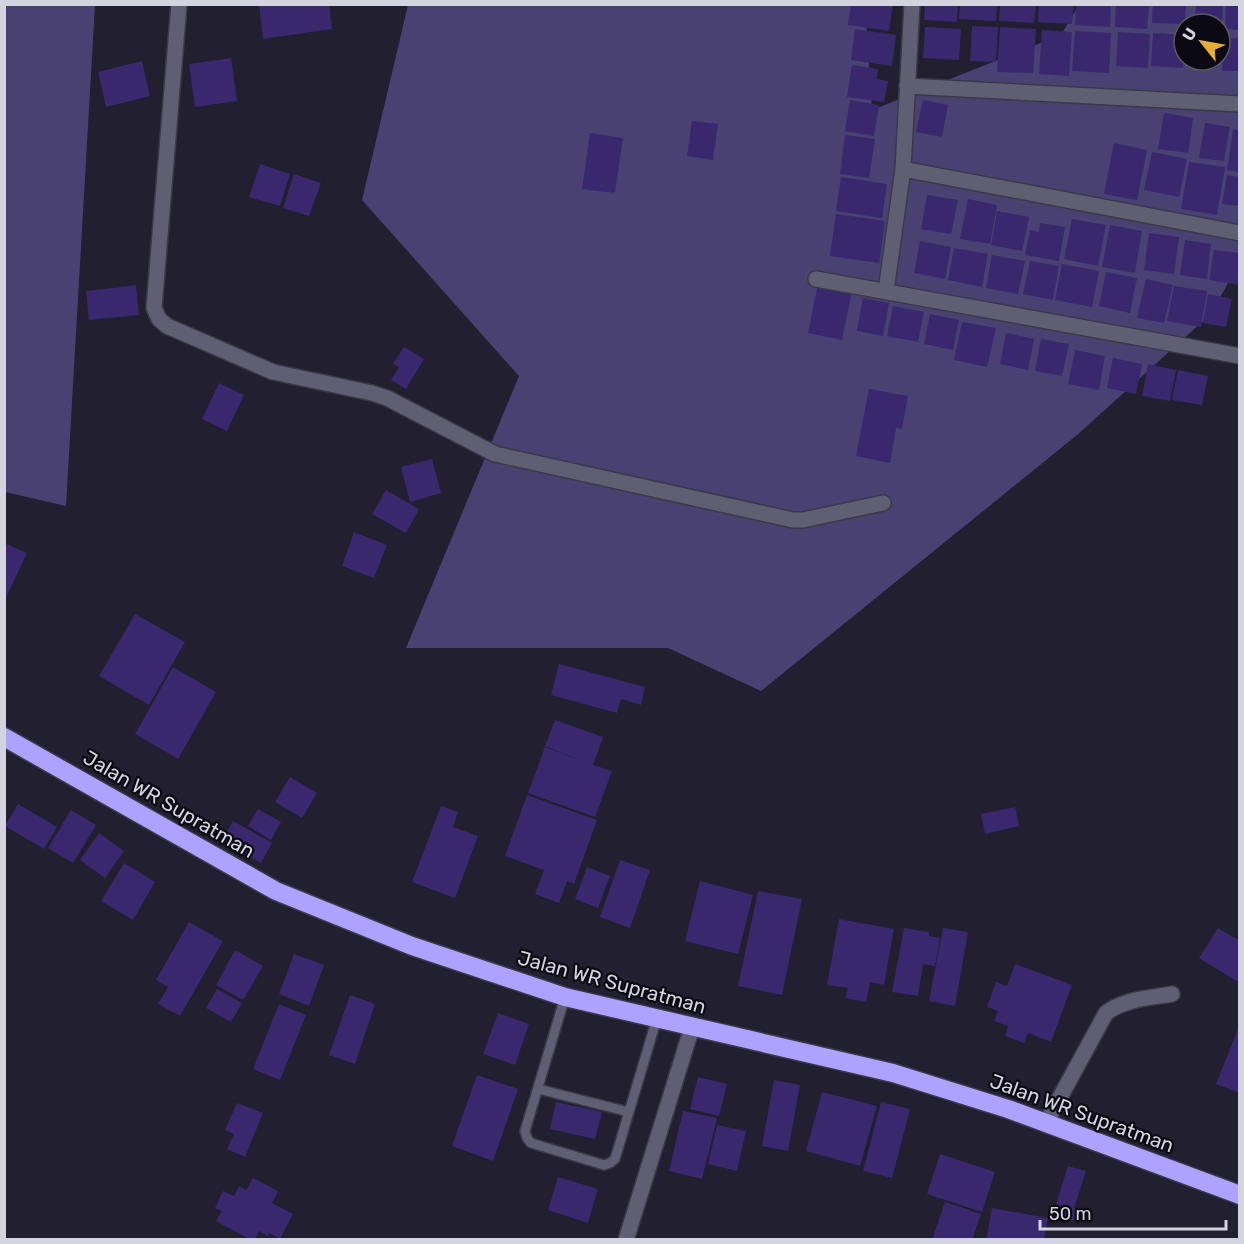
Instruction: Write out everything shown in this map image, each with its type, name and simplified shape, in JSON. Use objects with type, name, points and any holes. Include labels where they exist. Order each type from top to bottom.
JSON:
[{"type":"highway","name":"Jalan WR Supratman","points":[[4,737],[276,891],[412,946],[566,997],[893,1073],[1008,1109],[1239,1195]]},
{"type":"street","points":[[179,4],[154,308],[159,319],[167,326],[273,372],[387,398],[495,454],[793,520],[803,520],[882,503]]},
{"type":"street","points":[[886,291],[903,169],[912,4]]},
{"type":"street","points":[[907,86],[1239,104]]},
{"type":"street","points":[[903,169],[1239,233]]},
{"type":"street","points":[[816,279],[1239,356]]},
{"type":"street","points":[[1046,1123],[1106,1013],[1125,1003],[1172,994]]},
{"type":"street","points":[[626,1239],[692,1027]]},
{"type":"lane","points":[[566,997],[525,1131],[526,1138],[531,1143],[604,1165],[615,1159],[657,1018]]},
{"type":"lane","points":[[538,1089],[629,1112]]},
{"type":"shaded area","points":[[95,5],[66,506],[5,492],[4,6]]},
{"type":"shaded area","points":[[408,5],[865,5],[872,110],[1061,35],[1079,5],[1239,5],[1239,263],[1211,314],[1077,435],[761,691],[668,648],[406,648],[519,376],[362,200]]},
{"type":"building","points":[[259,4],[329,4],[332,29],[263,39]]},
{"type":"building","points":[[851,4],[893,4],[889,31],[848,25]]},
{"type":"building","points":[[925,4],[958,4],[957,22],[924,20]]},
{"type":"building","points":[[960,4],[997,4],[996,21],[959,19]]},
{"type":"building","points":[[1000,4],[1036,4],[1034,23],[999,21]]},
{"type":"building","points":[[1039,4],[1074,4],[1072,24],[1038,22]]},
{"type":"building","points":[[1076,4],[1111,4],[1110,27],[1075,25]]},
{"type":"building","points":[[1116,4],[1149,4],[1147,29],[1115,27]]},
{"type":"building","points":[[1153,4],[1186,4],[1186,12],[1172,12],[1172,24],[1152,23]]},
{"type":"building","points":[[1196,4],[1223,4],[1223,12],[1196,12]]},
{"type":"building","points":[[1226,4],[1240,4],[1240,30],[1232,29],[1232,12],[1226,12]]},
{"type":"building","points":[[972,26],[998,27],[996,62],[970,61]]},
{"type":"building","points":[[925,27],[961,29],[959,60],[923,58]]},
{"type":"building","points":[[1000,27],[1036,29],[1033,73],[997,72]]},
{"type":"building","points":[[855,29],[896,35],[892,66],[851,60]]},
{"type":"building","points":[[1042,30],[1072,32],[1069,76],[1039,74]]},
{"type":"building","points":[[1075,31],[1111,33],[1109,73],[1072,71]]},
{"type":"building","points":[[1118,32],[1150,34],[1148,68],[1116,66]]},
{"type":"building","points":[[1153,33],[1172,34],[1172,67],[1151,66]]},
{"type":"building","points":[[1232,38],[1240,39],[1240,71],[1232,71]]},
{"type":"building","points":[[231,58],[237,101],[195,107],[189,64]]},
{"type":"building","points":[[142,61],[150,96],[106,107],[98,72]]},
{"type":"building","points":[[852,65],[878,69],[877,79],[888,81],[884,102],[847,97]]},
{"type":"building","points":[[850,100],[879,105],[874,136],[845,131]]},
{"type":"building","points":[[923,100],[948,105],[942,137],[916,132]]},
{"type":"building","points":[[1164,113],[1193,118],[1188,153],[1158,149]]},
{"type":"building","points":[[692,121],[718,124],[713,160],[687,156]]},
{"type":"building","points":[[1205,123],[1230,127],[1224,161],[1199,158]]},
{"type":"building","points":[[1233,129],[1240,130],[1240,172],[1227,170]]},
{"type":"building","points":[[590,133],[623,138],[615,193],[582,189]]},
{"type":"building","points":[[845,135],[875,139],[869,178],[840,174]]},
{"type":"building","points":[[1114,143],[1147,150],[1137,200],[1104,194]]},
{"type":"building","points":[[1152,152],[1187,159],[1179,197],[1144,190]]},
{"type":"building","points":[[1189,162],[1225,167],[1217,215],[1181,209]]},
{"type":"building","points":[[260,164],[290,174],[280,206],[249,197]]},
{"type":"building","points":[[294,174],[321,183],[309,216],[283,208]]},
{"type":"building","points":[[1227,175],[1240,177],[1240,206],[1222,204]]},
{"type":"building","points":[[841,177],[887,184],[882,218],[836,211]]},
{"type":"building","points":[[927,195],[958,200],[951,234],[921,229]]},
{"type":"building","points":[[968,199],[997,205],[990,244],[960,239]]},
{"type":"building","points":[[997,211],[1029,217],[1022,251],[991,245]]},
{"type":"building","points":[[836,214],[885,221],[879,263],[830,256]]},
{"type":"building","points":[[1072,219],[1106,225],[1098,266],[1064,259]]},
{"type":"building","points":[[1040,223],[1065,227],[1059,261],[1025,255],[1030,230],[1039,232]]},
{"type":"building","points":[[1110,225],[1142,231],[1135,273],[1102,267]]},
{"type":"building","points":[[1149,233],[1179,237],[1174,274],[1144,270]]},
{"type":"building","points":[[1185,240],[1211,244],[1207,279],[1180,275]]},
{"type":"building","points":[[920,241],[951,247],[945,279],[914,273]]},
{"type":"building","points":[[954,248],[988,254],[982,287],[948,280]]},
{"type":"building","points":[[1214,250],[1240,253],[1240,285],[1209,280]]},
{"type":"building","points":[[992,255],[1025,261],[1018,294],[986,288]]},
{"type":"building","points":[[1030,261],[1059,266],[1053,300],[1023,294]]},
{"type":"building","points":[[1062,264],[1099,271],[1092,307],[1055,300]]},
{"type":"building","points":[[1106,272],[1137,278],[1130,313],[1099,306]]},
{"type":"building","points":[[1146,279],[1173,285],[1164,323],[1137,318]]},
{"type":"building","points":[[818,284],[852,291],[842,340],[808,333]]},
{"type":"building","points":[[136,285],[139,315],[89,320],[86,291]]},
{"type":"building","points":[[1174,286],[1207,291],[1201,327],[1167,321]]},
{"type":"building","points":[[1208,294],[1232,299],[1226,327],[1203,323]]},
{"type":"building","points":[[863,298],[889,303],[883,336],[857,331]]},
{"type":"building","points":[[893,306],[924,312],[918,342],[887,336]]},
{"type":"building","points":[[930,314],[959,320],[953,350],[924,344]]},
{"type":"building","points":[[962,322],[996,328],[987,367],[954,360]]},
{"type":"building","points":[[1006,333],[1034,339],[1028,370],[1000,364]]},
{"type":"building","points":[[1041,339],[1069,344],[1062,376],[1035,371]]},
{"type":"building","points":[[404,347],[424,359],[406,389],[391,380],[399,367],[393,364]]},
{"type":"building","points":[[1075,350],[1105,356],[1099,390],[1068,384]]},
{"type":"building","points":[[1113,358],[1142,364],[1136,394],[1107,388]]},
{"type":"building","points":[[1148,364],[1176,370],[1170,401],[1142,396]]},
{"type":"building","points":[[1178,370],[1208,376],[1202,405],[1172,400]]},
{"type":"building","points":[[219,383],[244,395],[227,431],[202,419]]},
{"type":"building","points":[[869,389],[908,396],[902,429],[896,428],[890,463],[856,456]]},
{"type":"building","points":[[432,459],[441,493],[410,502],[401,467]]},
{"type":"building","points":[[386,490],[419,509],[406,533],[372,514]]},
{"type":"building","points":[[354,532],[387,545],[374,578],[342,566]]},
{"type":"building","points":[[7,544],[27,553],[4,602],[4,550]]},
{"type":"building","points":[[135,614],[185,642],[149,705],[99,676]]},
{"type":"building","points":[[559,664],[645,687],[641,705],[621,699],[617,713],[551,695]]},
{"type":"building","points":[[173,667],[216,692],[178,759],[135,734]]},
{"type":"building","points":[[555,720],[603,737],[593,765],[612,771],[595,817],[528,793],[545,747],[582,761],[545,746]]},
{"type":"building","points":[[290,777],[317,793],[302,818],[275,802]]},
{"type":"building","points":[[527,795],[597,820],[574,884],[567,881],[559,903],[535,894],[544,870],[505,856]]},
{"type":"building","points":[[18,804],[57,827],[44,849],[5,826]]},
{"type":"building","points":[[441,806],[458,812],[453,827],[478,836],[455,898],[412,882]]},
{"type":"building","points":[[1015,807],[1019,826],[985,834],[981,814]]},
{"type":"building","points":[[258,809],[281,822],[271,840],[248,826]]},
{"type":"building","points":[[71,810],[96,825],[73,863],[48,848]]},
{"type":"building","points":[[233,821],[272,843],[261,863],[222,841]]},
{"type":"building","points":[[99,833],[124,851],[105,878],[80,860]]},
{"type":"building","points":[[620,860],[650,870],[630,928],[600,917]]},
{"type":"building","points":[[124,863],[155,882],[133,920],[101,901]]},
{"type":"building","points":[[587,867],[610,876],[598,908],[575,899]]},
{"type":"building","points":[[700,881],[753,895],[738,954],[685,941]]},
{"type":"building","points":[[758,891],[802,899],[782,995],[738,986]]},
{"type":"building","points":[[839,919],[894,929],[884,985],[870,982],[866,1002],[845,998],[848,988],[827,985]]},
{"type":"building","points":[[189,922],[223,941],[180,1016],[158,1004],[168,987],[156,980]]},
{"type":"building","points":[[904,928],[929,932],[929,936],[940,938],[935,966],[923,964],[918,996],[892,992]]},
{"type":"building","points":[[943,928],[968,932],[955,1006],[929,1001]]},
{"type":"building","points":[[1218,928],[1240,941],[1240,983],[1199,958]]},
{"type":"building","points":[[235,950],[263,966],[243,1000],[216,985]]},
{"type":"building","points":[[294,954],[324,965],[309,1006],[279,994]]},
{"type":"building","points":[[1015,964],[1072,985],[1051,1042],[1028,1033],[1024,1043],[1005,1036],[1008,1026],[994,1021],[998,1011],[987,1007],[996,982],[1007,986]]},
{"type":"building","points":[[217,989],[242,1003],[231,1022],[206,1008]]},
{"type":"building","points":[[350,995],[375,1004],[355,1064],[329,1055]]},
{"type":"building","points":[[279,1004],[306,1015],[280,1080],[253,1069]]},
{"type":"building","points":[[498,1013],[529,1024],[515,1065],[483,1054]]},
{"type":"building","points":[[1240,1024],[1240,1093],[1216,1084]]},
{"type":"building","points":[[477,1075],[518,1089],[493,1161],[452,1146]]},
{"type":"building","points":[[698,1077],[727,1084],[719,1116],[690,1109]]},
{"type":"building","points":[[774,1080],[800,1085],[788,1151],[762,1146]]},
{"type":"building","points":[[822,1092],[877,1106],[860,1166],[806,1151]]},
{"type":"building","points":[[556,1102],[602,1112],[595,1139],[550,1129]]},
{"type":"building","points":[[881,1102],[910,1109],[892,1178],[863,1171]]},
{"type":"building","points":[[237,1103],[263,1113],[245,1157],[227,1149],[234,1134],[225,1130]]},
{"type":"building","points":[[683,1111],[717,1118],[702,1179],[669,1171]]},
{"type":"building","points":[[717,1125],[746,1131],[737,1171],[708,1164]]},
{"type":"building","points":[[940,1154],[995,1172],[982,1212],[927,1194]]},
{"type":"building","points":[[1068,1166],[1086,1171],[1074,1208],[1082,1210],[1078,1222],[1053,1214]]},
{"type":"building","points":[[558,1177],[598,1189],[588,1223],[548,1210]]},
{"type":"building","points":[[253,1178],[278,1191],[272,1203],[293,1214],[280,1239],[259,1231],[255,1240],[251,1240],[216,1221],[222,1211],[215,1208],[223,1191],[234,1196],[239,1186],[246,1190]]},
{"type":"building","points":[[945,1202],[981,1214],[972,1240],[932,1240]]},
{"type":"building","points":[[992,1208],[1048,1218],[1044,1240],[986,1240]]}]
